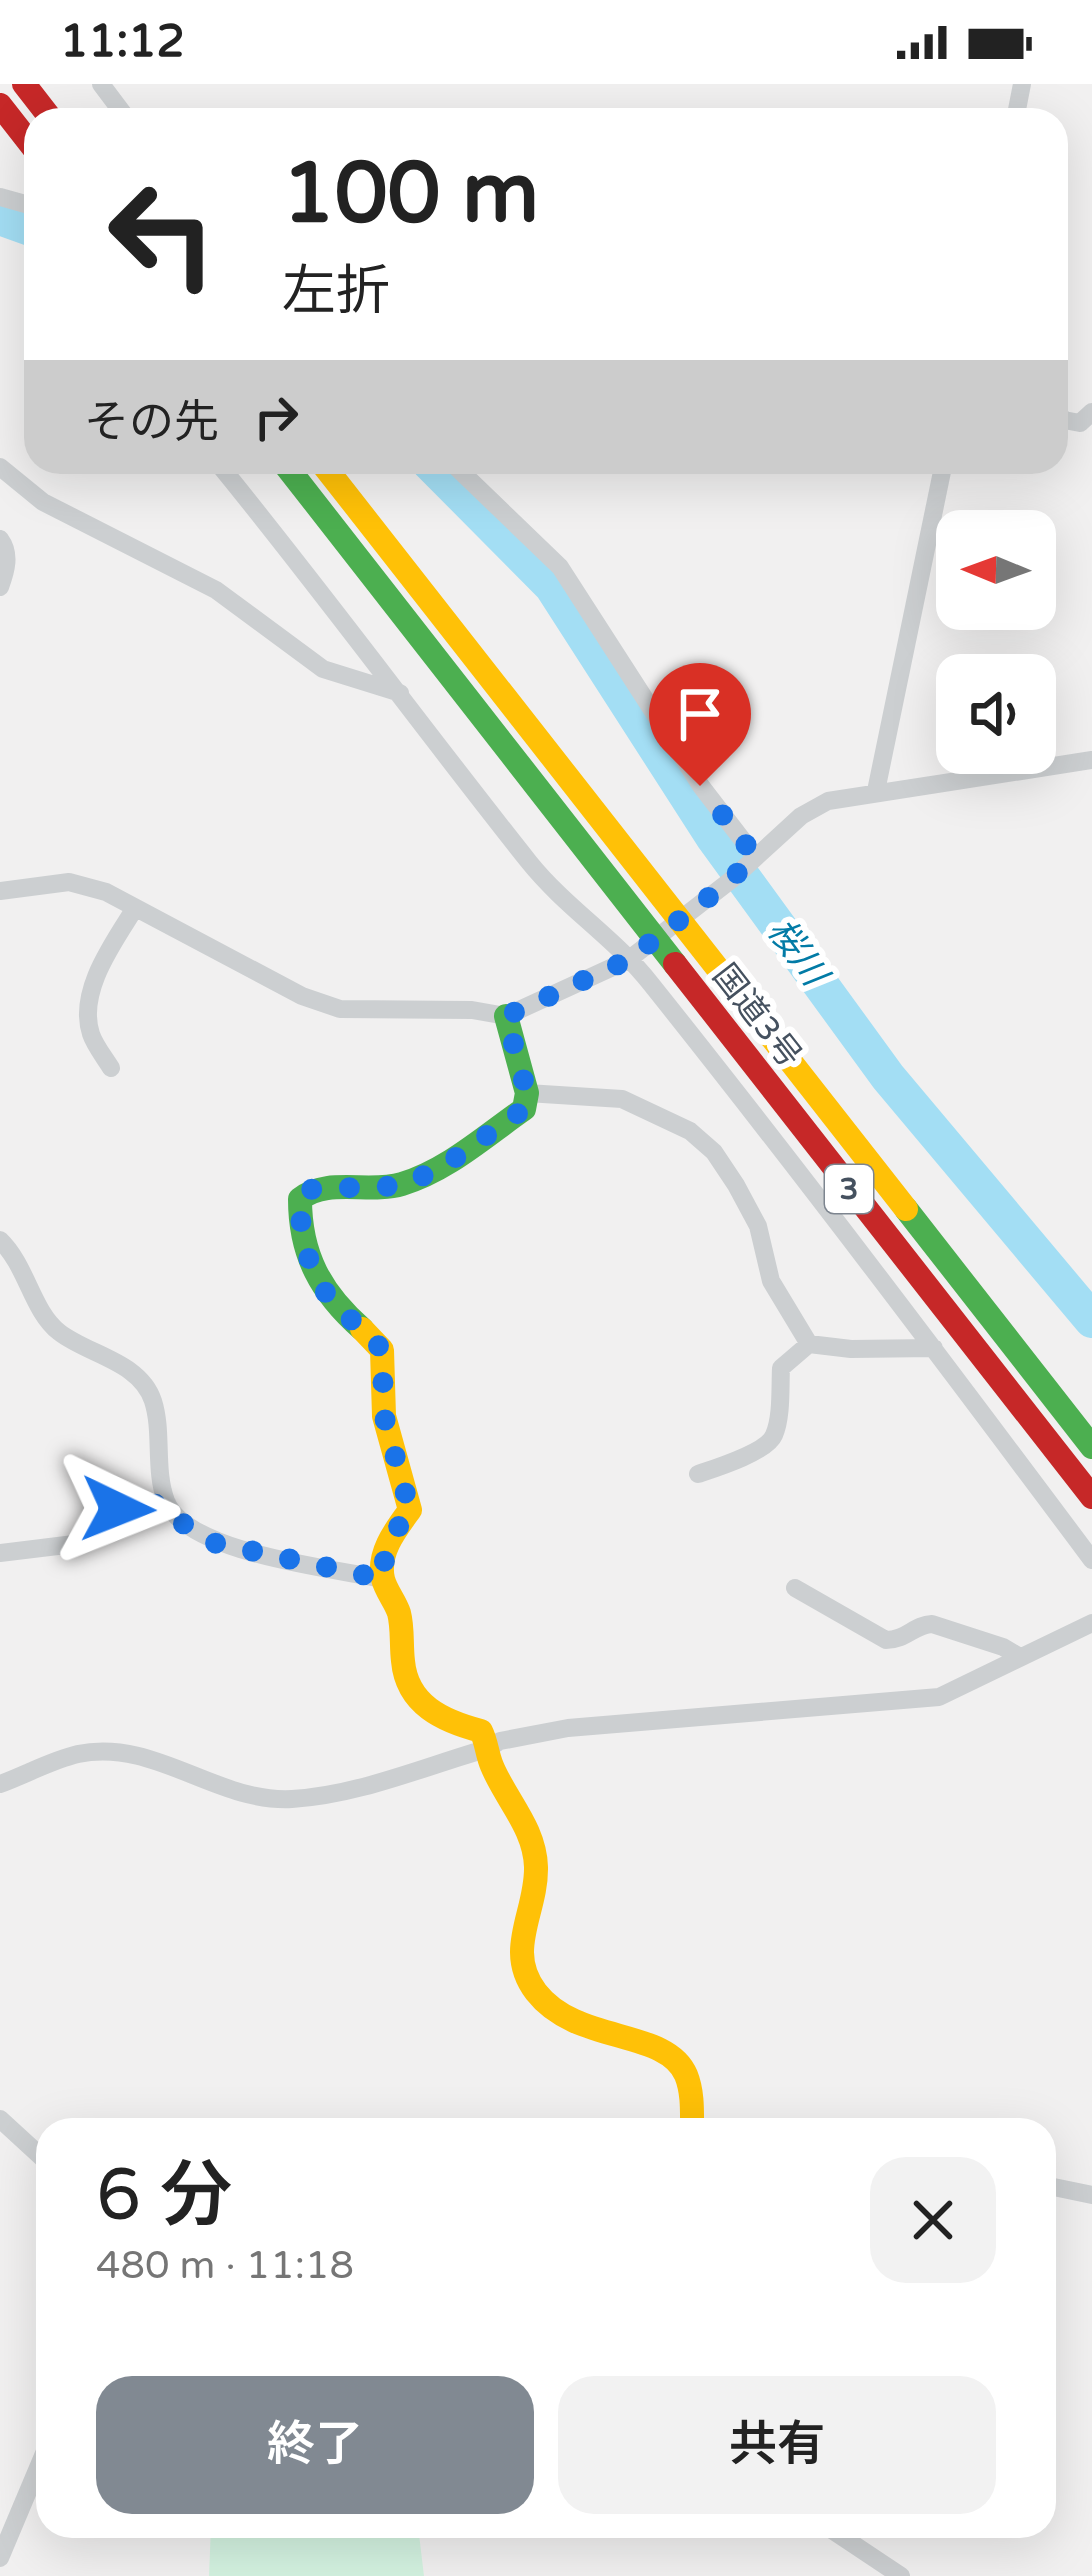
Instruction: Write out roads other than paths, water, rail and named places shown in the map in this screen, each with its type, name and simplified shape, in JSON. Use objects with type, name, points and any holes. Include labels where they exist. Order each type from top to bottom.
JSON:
[{"type":"main road","points":[[24,84],[43,108]]},
{"type":"main road","points":[[0,105],[24,136]]},
{"type":"main road","name":"国道3号","points":[[292,474],[1092,1497]]},
{"type":"main road","name":"国道3号","points":[[330,474],[1092,1447]]},
{"type":"main road","points":[[506,1016],[527,1093],[524,1109],[438,1170],[397,1186],[312,1189],[300,1199],[300,1214],[314,1271],[325,1292],[382,1350],[384,1416],[410,1510],[383,1556],[383,1579],[398,1610],[405,1678],[418,1699],[442,1721],[482,1731],[490,1761],[534,1850],[535,1892],[520,1936],[520,1962],[530,1984],[553,2010],[572,2022],[663,2048],[684,2069],[694,2096],[693,2118]]},
{"type":"street","points":[[100,84],[119,108]]},
{"type":"street","points":[[0,467],[43,502],[216,590],[323,669],[401,693]]},
{"type":"street","points":[[227,474],[531,865],[570,909],[647,978],[1092,1560]]},
{"type":"street","points":[[463,474],[560,567],[751,859]]},
{"type":"street","points":[[876,791],[942,474]]},
{"type":"street","points":[[0,539],[7,559],[0,587]]},
{"type":"street","points":[[1,885],[69,882],[106,892],[302,996],[340,1009],[434,1009],[506,1016],[628,960],[731,880],[801,816],[828,801],[1092,760]]},
{"type":"street","points":[[111,1068],[91,1033],[90,1009],[100,967],[135,908]]},
{"type":"street","points":[[527,1093],[622,1099],[690,1130],[714,1152],[736,1185],[758,1226],[771,1281],[809,1344]]},
{"type":"street","points":[[0,1240],[15,1254],[56,1330],[133,1372],[153,1399],[166,1503],[187,1528],[215,1543],[383,1579]]},
{"type":"street","points":[[698,1474],[766,1444],[775,1434],[782,1367],[809,1344],[851,1349],[934,1348]]},
{"type":"street","points":[[0,1553],[74,1544],[118,1509],[166,1503]]},
{"type":"street","points":[[795,1588],[886,1640],[903,1640],[922,1624],[932,1624],[1020,1657]]},
{"type":"street","points":[[0,1784],[77,1754],[118,1752],[155,1759],[212,1785],[254,1796],[290,1799],[340,1792],[500,1741],[568,1728],[939,1696],[1092,1623]]},
{"type":"street","points":[[0,2119],[36,2152]]},
{"type":"street","points":[[1056,2188],[1092,2195]]},
{"type":"street","points":[[0,2558],[36,2472]]},
{"type":"street","points":[[844,2538],[901,2576]]},
{"type":"waterway","name":"桜川","points":[[0,217],[24,226]]},
{"type":"waterway","name":"桜川","points":[[441,474],[552,586],[714,838],[888,1077],[1092,1320]]}]
